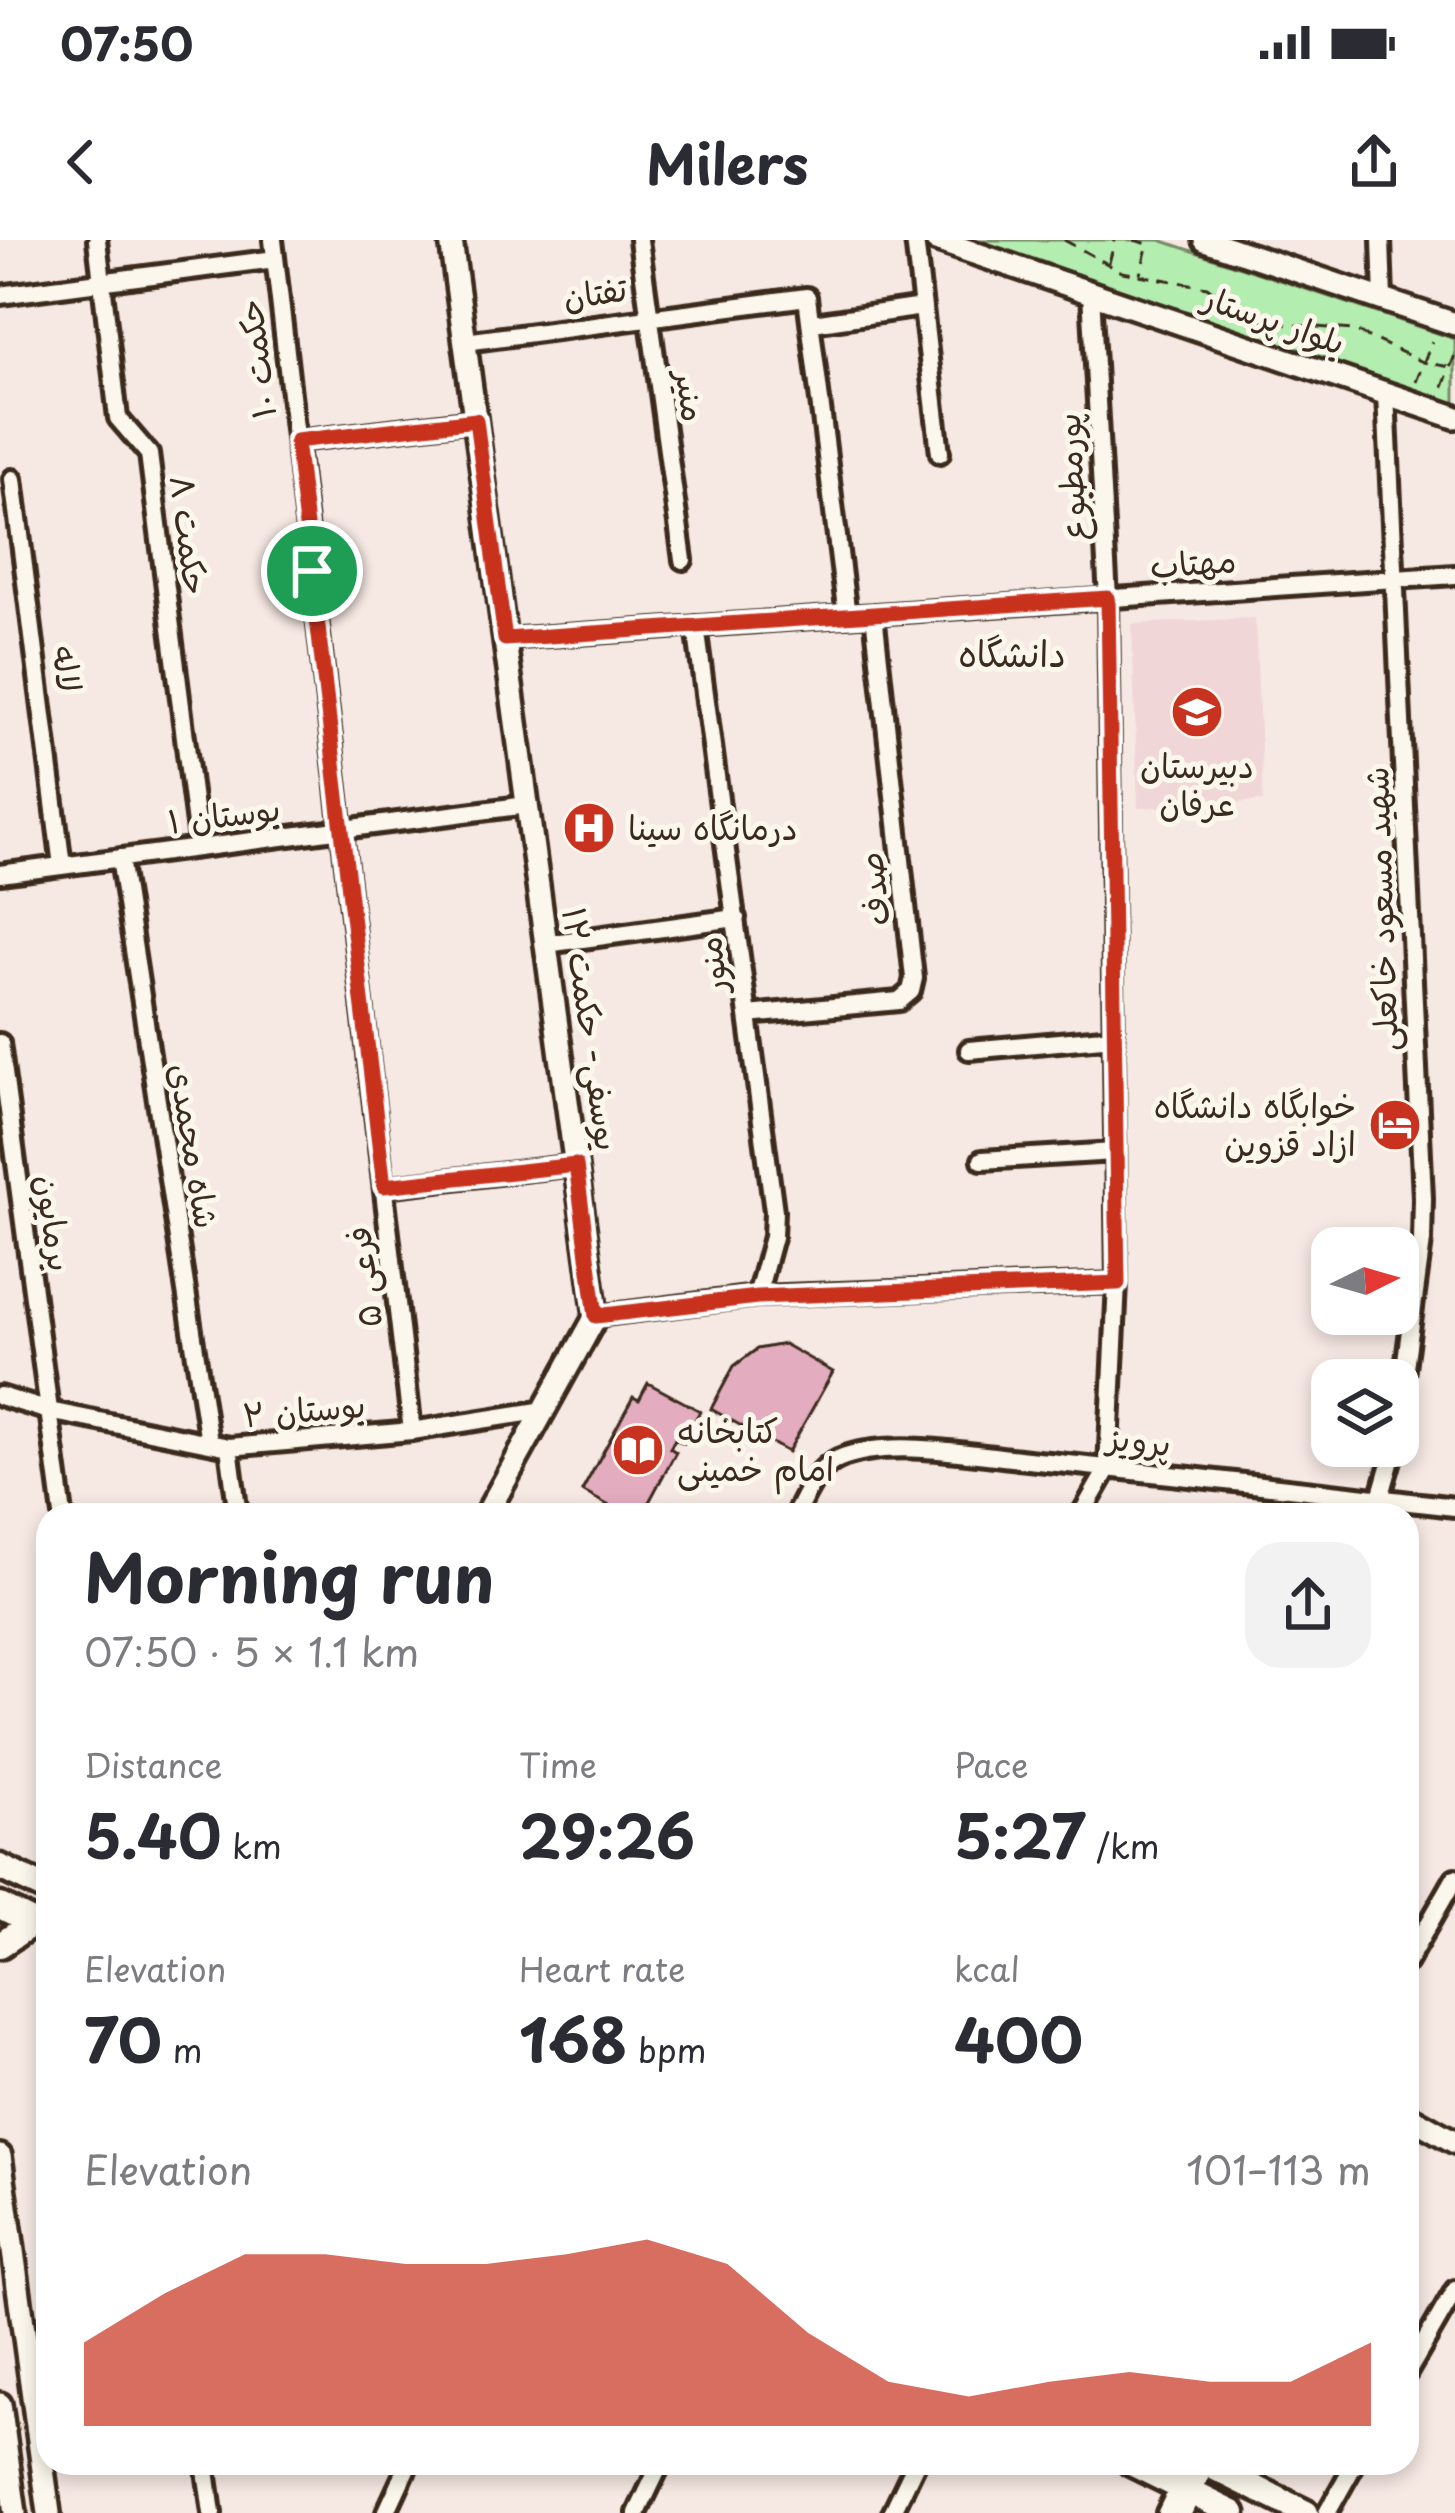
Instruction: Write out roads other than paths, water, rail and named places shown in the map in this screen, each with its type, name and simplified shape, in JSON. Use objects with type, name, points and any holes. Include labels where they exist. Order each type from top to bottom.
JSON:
[{"type":"main road","points":[[0,1867],[36,1884]]},
{"type":"main road","points":[[0,1906],[36,1925]]},
{"type":"main road","points":[[0,1945],[36,1929]]},
{"type":"main road","points":[[1156,2475],[1233,2513]]},
{"type":"main road","points":[[1230,2475],[1306,2513]]},
{"type":"street","name":"حکمت ۸","points":[[97,240],[118,418],[148,454],[200,848]]},
{"type":"street","name":"حکمت ۱۰","points":[[273,240],[342,830]]},
{"type":"street","name":"یوسفی- حکمت ۱۲","points":[[451,240],[596,1316]]},
{"type":"street","name":"منیر","points":[[639,240],[683,560]]},
{"type":"street","points":[[915,240],[940,452]]},
{"type":"street","name":"بلوار پرستار","points":[[936,240],[1386,394],[1444,407]]},
{"type":"street","name":"بلوار پرستار","points":[[1205,240],[1455,324]]},
{"type":"street","points":[[1381,240],[1383,300]]},
{"type":"street","points":[[0,296],[275,260]]},
{"type":"street","name":"پورمطبوع","points":[[1088,1503],[1108,1468],[1118,1283],[1108,598],[1090,293]]},
{"type":"street","name":"تفتان","points":[[465,342],[807,297],[813,323]]},
{"type":"street","points":[[848,616],[813,323],[922,307]]},
{"type":"street","name":"شهید مسعود خاکعلی","points":[[1386,394],[1423,1198],[1406,1359]]},
{"type":"street","points":[[296,441],[476,420]]},
{"type":"street","name":"لاله","points":[[13,479],[62,866]]},
{"type":"street","name":"مهتاب","points":[[505,639],[1455,575]]},
{"type":"street","name":"صدف","points":[[748,1015],[899,1001],[911,991],[914,978],[874,614]]},
{"type":"street","name":"منور","points":[[696,626],[774,1211],[773,1237],[757,1297]]},
{"type":"street","name":"بوستان ۱","points":[[0,874],[527,806]]},
{"type":"street","name":"فرعی ۵","points":[[342,830],[412,1431]]},
{"type":"street","name":"شاه محمدی","points":[[120,858],[209,1442]]},
{"type":"street","points":[[546,944],[736,918]]},
{"type":"street","points":[[969,1050],[1114,1037]]},
{"type":"street","name":"برمایون","points":[[0,1043],[61,1503]]},
{"type":"street","points":[[982,1160],[1115,1152]]},
{"type":"street","points":[[384,1186],[576,1165]]},
{"type":"street","points":[[493,1503],[596,1316],[757,1297],[1118,1283]]},
{"type":"street","name":"بوستان ۲","points":[[0,1396],[49,1411],[229,1447],[412,1431],[544,1410]]},
{"type":"street","points":[[229,1447],[236,1503]]},
{"type":"street","name":"پرویز","points":[[802,1503],[820,1469],[872,1451],[1108,1468],[1349,1503]]},
{"type":"street","points":[[1377,1503],[1388,1467]]},
{"type":"street","name":"پرویز","points":[[1419,1507],[1455,1507]]},
{"type":"street","points":[[1419,1941],[1455,1878]]},
{"type":"street","points":[[1419,2122],[1455,2142]]},
{"type":"street","points":[[0,2156],[36,2373]]},
{"type":"street","points":[[1419,2352],[1455,2290]]},
{"type":"street","points":[[0,2404],[15,2513]]},
{"type":"street","points":[[46,2475],[49,2513]]},
{"type":"street","points":[[207,2475],[212,2513]]},
{"type":"street","points":[[386,2513],[404,2475]]},
{"type":"street","points":[[637,2513],[655,2475]]},
{"type":"street","points":[[892,2513],[910,2475]]},
{"type":"street","points":[[1327,2513],[1348,2475]]},
{"type":"street","points":[[1166,2513],[1186,2489]]},
{"type":"place","name":"دبیرستان عرفان","points":[[1197,712]]},
{"type":"place","name":"درمانگاه سینا","points":[[589,828]]},
{"type":"place","name":"خوابگاه دانشگاه ازاد قزوین","points":[[1395,1125]]},
{"type":"place","name":"کتابخانه امام خمینی","points":[[638,1450]]},
{"type":"district","name":"دانشگاه","points":[[1012,654]]}]
